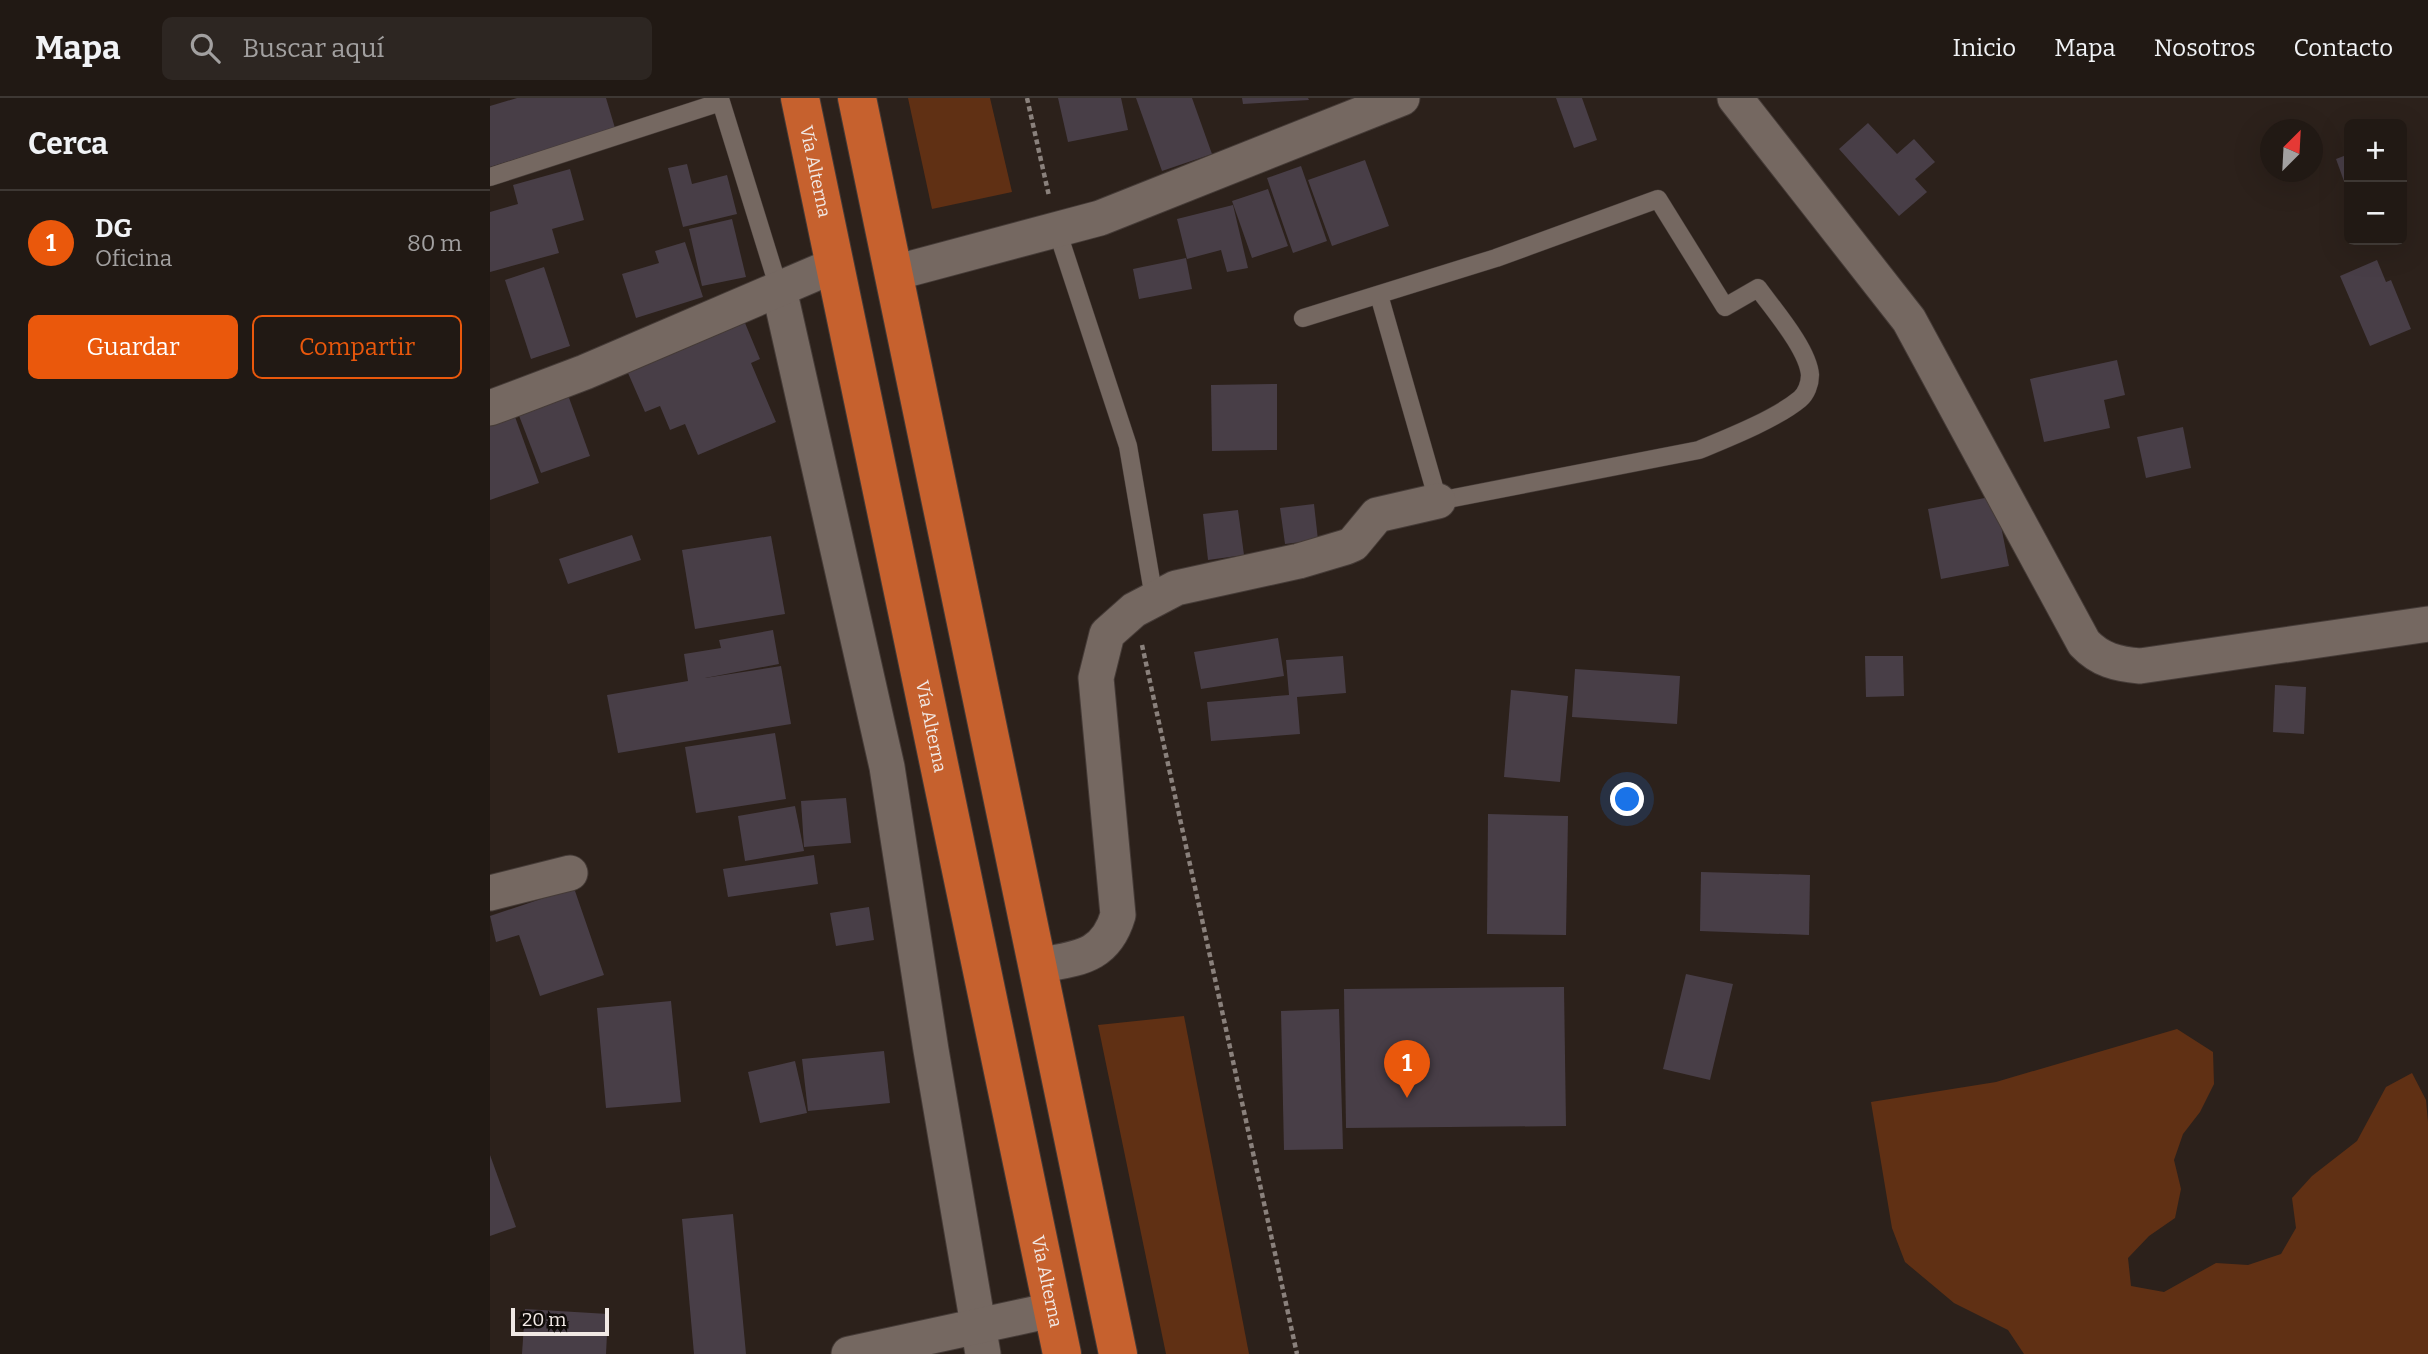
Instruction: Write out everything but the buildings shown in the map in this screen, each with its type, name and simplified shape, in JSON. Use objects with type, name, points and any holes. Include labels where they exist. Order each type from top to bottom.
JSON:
[{"type":"highway","name":"Vía Alterna","points":[[800,98],[1062,1354]]},
{"type":"highway","points":[[857,98],[1118,1354]]},
{"type":"street","points":[[894,273],[1100,218],[1402,98]]},
{"type":"street","points":[[1735,98],[1909,320],[2084,643],[2091,651],[2112,662],[2140,666],[2428,624]]},
{"type":"street","points":[[490,408],[585,372],[835,265]]},
{"type":"street","points":[[779,289],[887,767],[981,1340]]},
{"type":"street","points":[[1037,966],[1089,955],[1108,937],[1118,915],[1096,678],[1107,634],[1144,604],[1198,581],[1299,561],[1346,547],[1353,544],[1377,515],[1438,501]]},
{"type":"street","points":[[490,892],[570,873]]},
{"type":"street","points":[[849,1354],[981,1340],[1052,1310]]},
{"type":"lane","points":[[490,177],[721,102],[779,289]]},
{"type":"lane","points":[[1303,318],[1496,258],[1658,199],[1725,307],[1758,288],[1797,345],[1808,369],[1809,382],[1801,399],[1737,434],[1699,450],[1438,501],[1379,295]]},
{"type":"lane","points":[[1057,230],[1128,446],[1144,604]]},
{"type":"path","points":[[1027,98],[1057,230]]},
{"type":"path","points":[[1144,604],[1297,1354]]},
{"type":"shaded area","points":[[908,98],[990,98],[1012,192],[932,209]]},
{"type":"shaded area","points":[[1184,1016],[1249,1354],[1166,1354],[1098,1025]]},
{"type":"shaded area","points":[[2177,1029],[2213,1052],[2214,1084],[2200,1112],[2183,1134],[2174,1160],[2181,1189],[2175,1218],[2149,1236],[2128,1258],[2131,1286],[2164,1292],[2216,1263],[2248,1265],[2281,1254],[2296,1228],[2292,1198],[2312,1176],[2357,1141],[2386,1087],[2412,1073],[2426,1100],[2428,1122],[2428,1354],[2024,1354],[2008,1330],[1954,1303],[1905,1262],[1892,1228],[1871,1102],[1996,1082]]},
{"type":"place","name":"DG","points":[[1407,1098]]}]
